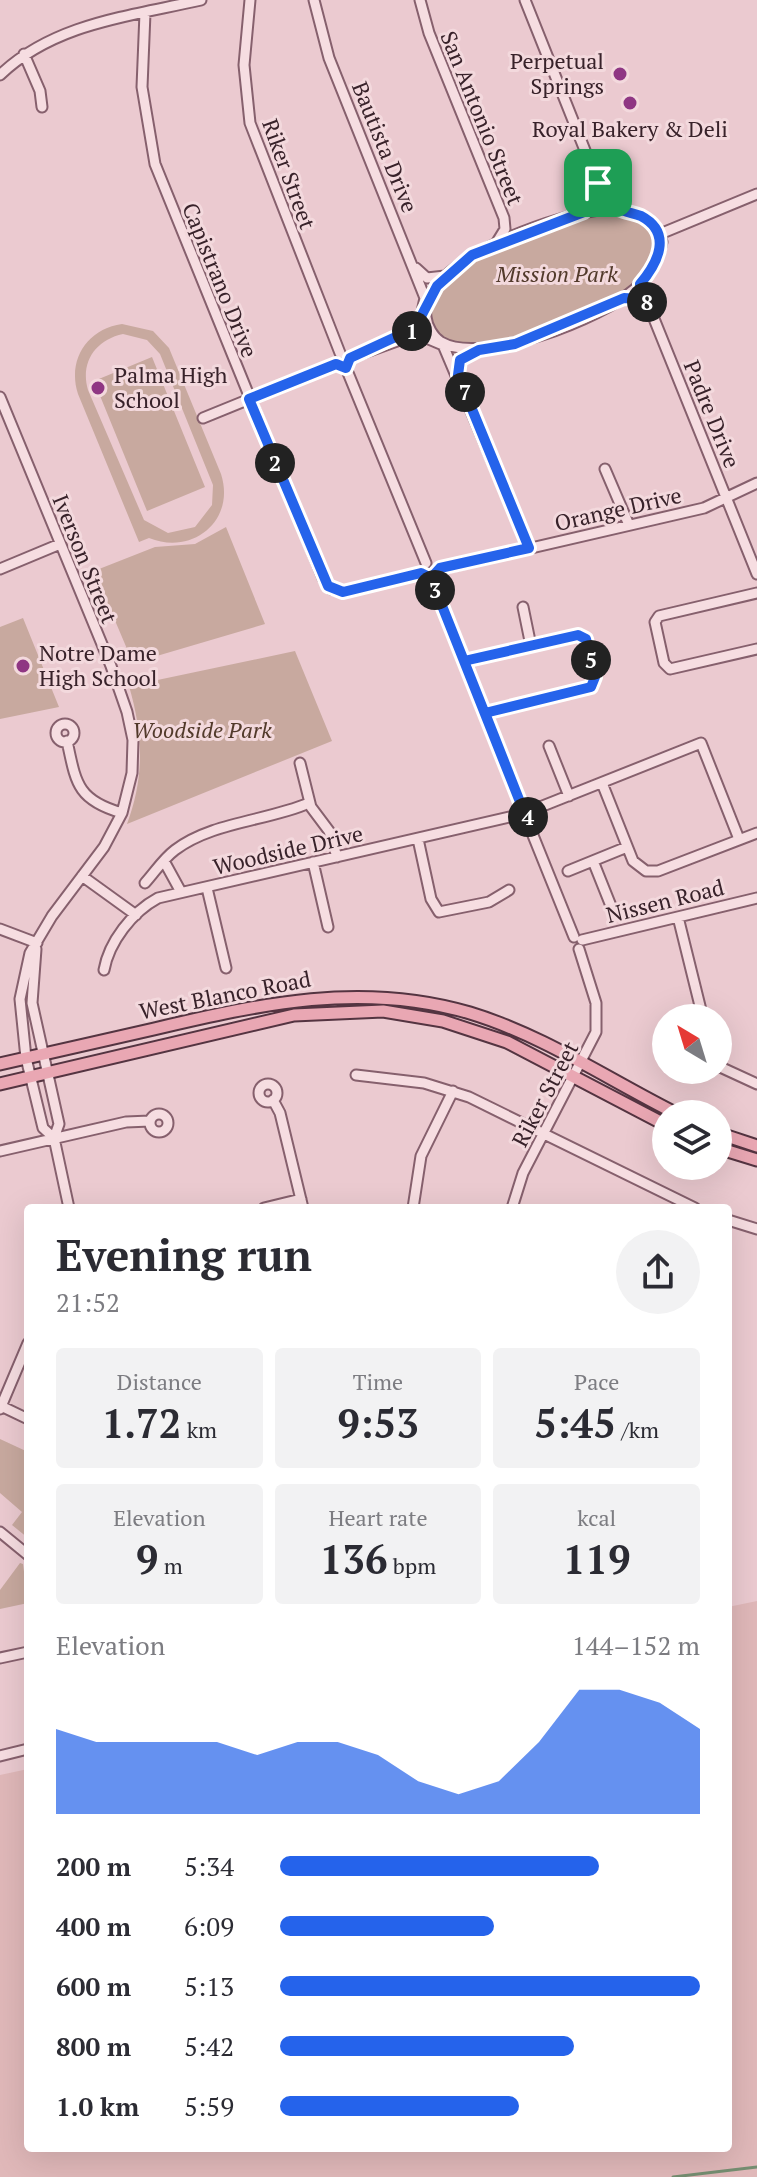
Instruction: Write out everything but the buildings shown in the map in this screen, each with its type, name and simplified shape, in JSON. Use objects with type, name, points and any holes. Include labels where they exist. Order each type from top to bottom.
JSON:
[{"type":"main road","name":"West Blanco Road","points":[[0,1064],[277,1001],[349,995],[411,1000],[471,1013],[518,1031],[652,1101]]},
{"type":"main road","name":"West Blanco Road","points":[[0,1084],[294,1015],[357,1010],[443,1021],[507,1042],[652,1118]]},
{"type":"main road","points":[[732,1138],[757,1146]]},
{"type":"main road","points":[[732,1152],[757,1160]]},
{"type":"street","points":[[0,75],[24,54],[65,33],[201,0]]},
{"type":"street","name":"Riker Street","points":[[250,0],[244,65],[250,123],[423,568]]},
{"type":"street","name":"Bautista Drive","points":[[314,0],[329,58],[414,266],[429,327],[458,375]]},
{"type":"street","name":"San Antonio Street","points":[[420,0],[429,33],[504,218],[504,233],[494,246]]},
{"type":"street","points":[[525,0],[598,183],[611,202],[622,211],[645,219],[660,234],[662,242],[657,260],[640,284],[624,298],[515,344],[479,350],[460,360],[458,375],[529,548]]},
{"type":"street","name":"Capistrano Drive","points":[[145,13],[142,87],[155,164],[323,578],[334,590],[343,592],[423,568]]},
{"type":"street","points":[[24,54],[40,91],[42,107]]},
{"type":"street","points":[[584,212],[598,200],[598,183]]},
{"type":"street","points":[[660,234],[757,194]]},
{"type":"street","points":[[399,338],[418,324],[446,275],[472,255],[584,212],[622,211]]},
{"type":"street","points":[[504,218],[517,231],[529,232]]},
{"type":"street","points":[[414,266],[427,278],[446,275]]},
{"type":"street","name":"Padre Drive","points":[[640,284],[757,574]]},
{"type":"street","points":[[624,298],[639,299],[651,312]]},
{"type":"street","points":[[203,418],[399,338],[417,334],[479,350]]},
{"type":"street","name":"Iverson Street","points":[[0,397],[111,666],[131,725],[132,773],[122,813],[36,946],[28,961],[20,999],[26,1058],[43,1128],[54,1138],[59,1124],[31,994],[36,946]]},
{"type":"street","points":[[605,469],[629,525]]},
{"type":"street","name":"Orange Drive","points":[[433,574],[529,548],[704,508],[757,483]]},
{"type":"street","points":[[0,569],[60,544]]},
{"type":"street","points":[[423,568],[432,564],[433,574]]},
{"type":"street","name":"Riker Street","points":[[433,574],[464,661],[578,942],[596,1003],[593,1042],[516,1188],[513,1204]]},
{"type":"street","points":[[757,593],[659,616],[655,622],[664,663],[670,669],[757,649]]},
{"type":"street","points":[[523,607],[531,646]]},
{"type":"street","points":[[464,661],[584,636],[595,683],[588,688],[485,713]]},
{"type":"street","points":[[67,741],[81,791],[99,806],[122,813]]},
{"type":"street","name":"Woodside Drive","points":[[136,915],[158,898],[524,813],[701,743],[739,839]]},
{"type":"street","points":[[549,746],[569,796]]},
{"type":"street","points":[[300,763],[309,803],[329,831],[337,857]]},
{"type":"street","points":[[602,783],[636,866],[653,872],[757,833]]},
{"type":"street","points":[[145,883],[179,847],[215,831],[309,803]]},
{"type":"street","points":[[418,839],[431,899],[439,912],[489,902],[509,890]]},
{"type":"street","points":[[568,871],[627,847]]},
{"type":"street","points":[[164,861],[181,892]]},
{"type":"street","points":[[593,861],[613,911]]},
{"type":"street","points":[[313,862],[328,927]]},
{"type":"street","points":[[82,876],[136,915],[107,953],[104,970]]},
{"type":"street","points":[[207,888],[226,968]]},
{"type":"street","name":"Nissen Road","points":[[578,942],[757,898]]},
{"type":"street","points":[[678,917],[700,1004]]},
{"type":"street","points":[[0,929],[36,946]]},
{"type":"street","points":[[732,1072],[757,1084]]},
{"type":"street","points":[[356,1075],[407,1080],[453,1091],[687,1204]]},
{"type":"street","points":[[414,1204],[421,1156],[453,1091]]},
{"type":"street","points":[[273,1100],[280,1113],[302,1204]]},
{"type":"street","points":[[0,1151],[126,1122],[150,1121]]},
{"type":"street","points":[[54,1138],[68,1204]]},
{"type":"street","points":[[732,1221],[757,1229]]},
{"type":"street","points":[[24,1353],[1,1408],[24,1417]]},
{"type":"street","points":[[1,1535],[24,1552]]},
{"type":"street","points":[[0,1658],[24,1653]]},
{"type":"street","points":[[0,1756],[24,1750]]},
{"type":"shaded area","points":[[757,1601],[757,2177],[0,2177],[0,1775],[24,1770],[24,2152],[732,2152],[732,1606]]},
{"type":"green space","name":"Mission Park","points":[[630,212],[660,234],[657,260],[624,298],[515,344],[460,348],[431,332],[430,296],[463,261],[569,216]]},
{"type":"green space","points":[[122,324],[153,331],[169,348],[221,474],[224,491],[222,506],[207,530],[195,538],[165,542],[149,538],[139,542],[78,394],[75,369],[78,358],[90,339]],"holes":[[[123,334],[147,340],[160,354],[213,485],[212,505],[195,527],[168,533],[144,520],[86,380],[88,362],[105,341]]]},
{"type":"green space","points":[[152,357],[205,487],[147,511],[94,381]]},
{"type":"green space","points":[[226,527],[265,624],[133,663],[94,571],[155,547],[195,544]]},
{"type":"green space","name":"Notre Dame High School","points":[[23,618],[59,707],[0,719],[0,627]]},
{"type":"green space","name":"Woodside Park","points":[[295,651],[332,741],[127,824],[137,789],[140,755],[129,686]]},
{"type":"green space","points":[[0,1439],[24,1450],[24,1535],[12,1525],[22,1512],[0,1493]]},
{"type":"green space","points":[[20,1563],[23,1564],[24,1604],[0,1609],[0,1590]]},
{"type":"waterway","points":[[673,2177],[757,2167]]},
{"type":"place","name":"Perpetual Springs","points":[[620,74]]},
{"type":"place","name":"Royal Bakery & Deli","points":[[630,103]]},
{"type":"place","name":"Palma High School","points":[[98,388]]},
{"type":"place","name":"Notre Dame High School","points":[[23,666]]},
{"type":"route","points":[[598,183],[598,200],[584,212],[481,251],[455,267],[430,296],[424,313],[412,331],[350,358],[346,368],[336,364],[249,399],[328,586],[343,592],[421,573],[431,578],[522,807],[518,813],[522,818],[528,817],[529,810],[522,807],[485,713],[591,687],[595,677],[586,639],[578,635],[464,661],[431,578],[440,568],[529,548],[458,375],[460,360],[479,350],[515,344],[624,298],[643,301],[651,312],[640,284],[657,260],[662,242],[660,234],[645,219],[614,206],[598,183]]}]
